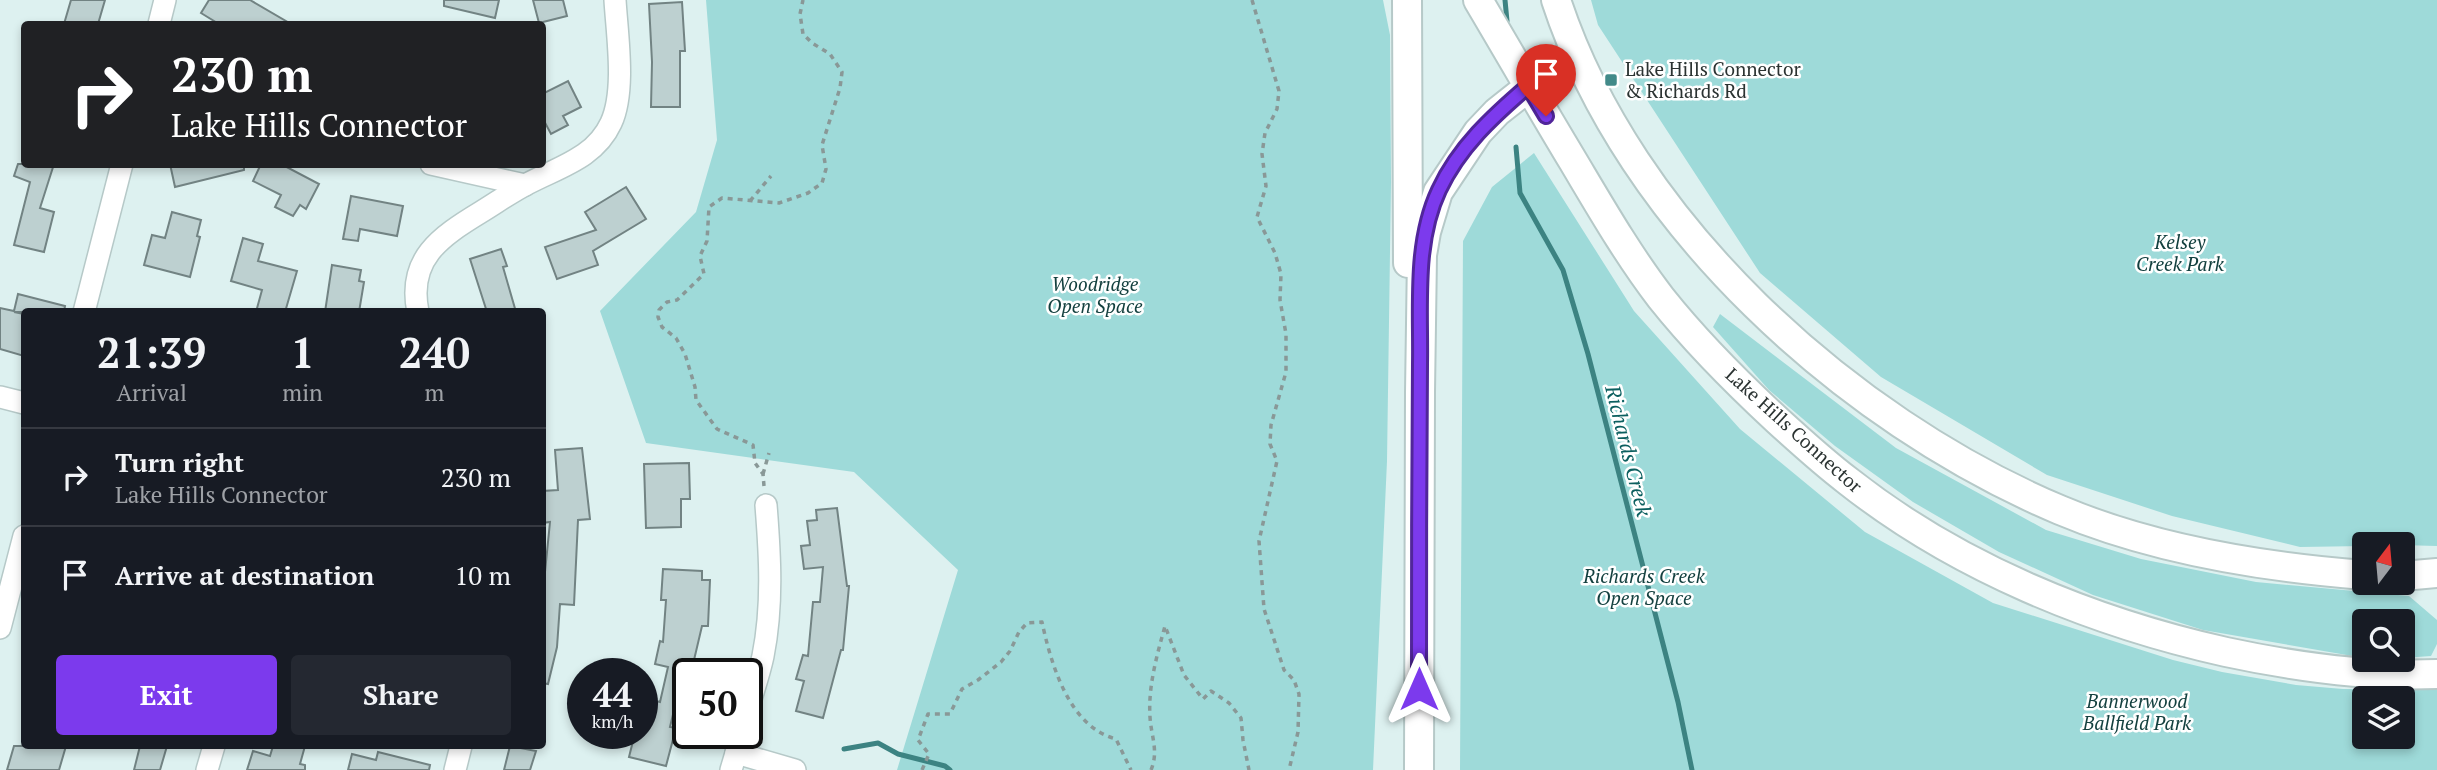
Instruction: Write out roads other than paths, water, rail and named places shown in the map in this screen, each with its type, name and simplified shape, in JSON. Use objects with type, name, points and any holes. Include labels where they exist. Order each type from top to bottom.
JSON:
[{"type":"main road","points":[[1407,0],[1408,254],[1420,392]]},
{"type":"main road","name":"Lake Hills Connector","points":[[1478,0],[1608,220],[1661,297],[1749,395],[1849,482],[1890,511],[1936,540],[2056,600],[2172,640],[2323,670],[2437,674]]},
{"type":"main road","points":[[1556,0],[1574,51],[1608,117],[1634,160],[1684,227],[1766,315],[1848,385],[1938,448],[1997,482],[2062,511],[2189,550],[2311,571],[2352,574]]},
{"type":"main road","points":[[1419,770],[1420,392],[1422,255],[1426,232],[1438,192],[1478,132],[1497,112],[1574,51]]},
{"type":"main road","points":[[2415,575],[2437,573]]},
{"type":"street","points":[[160,21],[165,0]]},
{"type":"street","points":[[417,308],[416,279],[432,247],[456,228],[525,185],[584,157],[596,146],[613,120],[618,76],[615,0]]},
{"type":"street","points":[[85,308],[121,168]]},
{"type":"street","points":[[449,168],[525,185]]},
{"type":"street","points":[[0,397],[21,402]]},
{"type":"street","points":[[762,658],[767,625],[770,554],[766,505]]},
{"type":"street","points":[[0,628],[21,548]]},
{"type":"street","points":[[207,770],[213,749]]},
{"type":"street","points":[[455,770],[460,749]]},
{"type":"street","points":[[736,752],[795,770]]},
{"type":"waterway","name":"Richards Creek","points":[[1505,0],[1507,21]]},
{"type":"waterway","name":"Richards Creek","points":[[1516,147],[1520,193],[1563,270],[1588,354],[1678,702],[1692,770]]},
{"type":"waterway","points":[[844,749],[878,743],[898,754],[945,766],[950,770]]},
{"type":"place","name":"Lake Hills Connector & Richards Rd","points":[[1611,80]]},
{"type":"park label","name":"Kelsey Creek Park","points":[[2180,253]]},
{"type":"park label","name":"Woodridge Open Space","points":[[1095,295]]},
{"type":"park label","name":"Richards Creek Open Space","points":[[1644,587]]},
{"type":"park label","name":"Bannerwood Ballfield Park","points":[[2137,712]]}]
